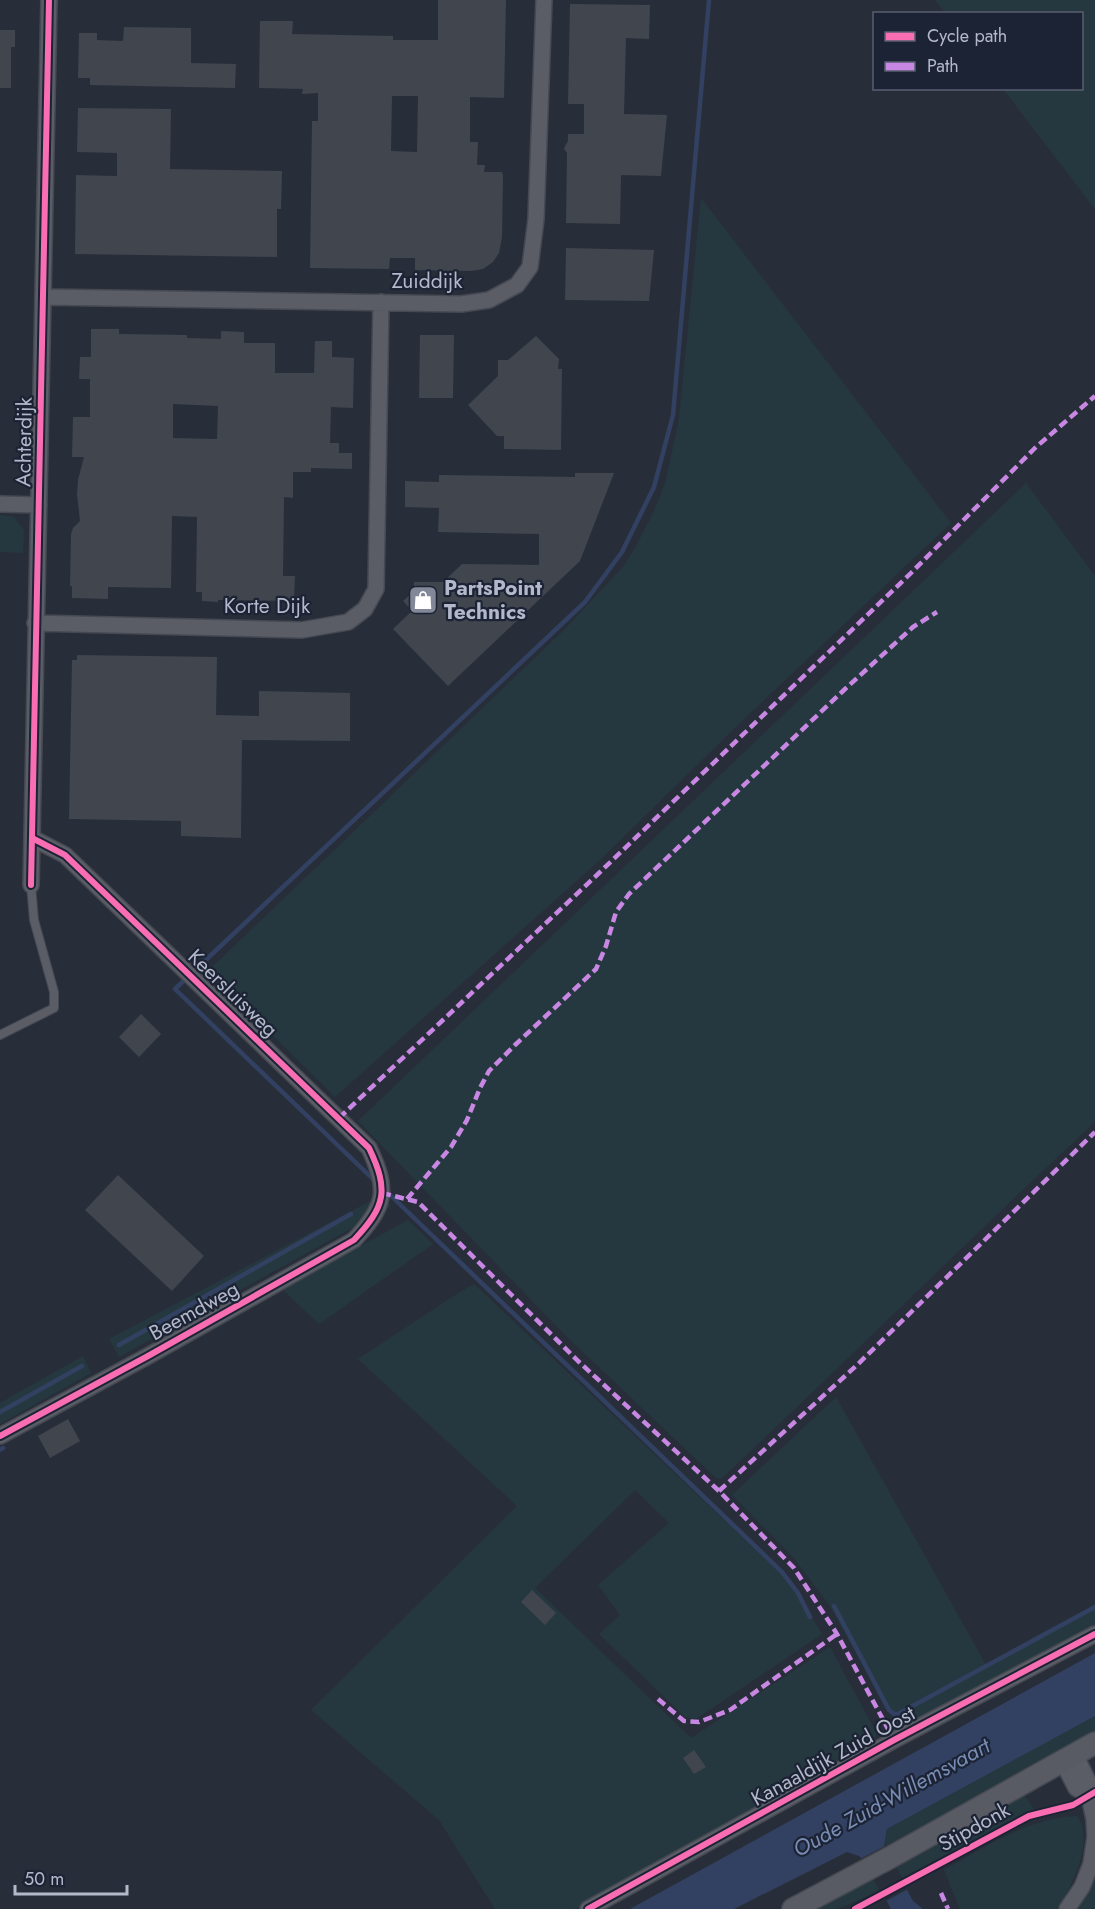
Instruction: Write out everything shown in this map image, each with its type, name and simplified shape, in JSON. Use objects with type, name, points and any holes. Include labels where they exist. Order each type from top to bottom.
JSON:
[{"type":"main road","name":"Stipdonk","points":[[793,1909],[1095,1743]]},
{"type":"street","name":"Achterdijk","points":[[31,885],[49,0]]},
{"type":"street","name":"Zuiddijk","points":[[43,297],[461,304],[489,300],[517,285],[530,267],[536,219],[544,0]]},
{"type":"street","name":"Korte Dijk","points":[[35,623],[302,630],[348,622],[365,609],[376,588],[381,302]]},
{"type":"street","points":[[0,504],[39,505]]},
{"type":"street","name":"Keersluisweg","points":[[32,838],[65,855],[369,1148],[379,1170],[382,1193]]},
{"type":"street","name":"Beemdweg","points":[[0,1436],[354,1240],[369,1224],[378,1208],[382,1193]]},
{"type":"street","name":"Kanaaldijk Zuid Oost","points":[[588,1909],[894,1740],[1095,1634]]},
{"type":"street","points":[[1067,1909],[1082,1887],[1091,1863],[1095,1828],[1089,1783],[1068,1758]]},
{"type":"lane","points":[[0,1035],[54,1008],[54,993],[34,920],[31,885]]},
{"type":"shaded area","points":[[935,0],[1095,0],[1095,209],[1004,90],[1083,90],[1083,12],[944,12]]},
{"type":"shaded area","points":[[701,198],[951,523],[742,721],[601,859],[335,1097],[208,971],[564,630],[622,568],[634,550],[665,484],[679,419]]},
{"type":"shaded area","points":[[1026,483],[1095,576],[1095,1122],[721,1479],[716,1478],[565,1335],[358,1121]]},
{"type":"shaded area","points":[[0,515],[14,517],[24,530],[23,553],[0,552]]},
{"type":"shaded area","points":[[382,1195],[389,1202],[390,1207],[119,1357],[109,1339]]},
{"type":"shaded area","points":[[408,1220],[433,1244],[319,1324],[282,1289]]},
{"type":"shaded area","points":[[474,1284],[792,1584],[822,1634],[696,1719],[685,1717],[599,1634],[620,1615],[598,1585],[669,1523],[635,1490],[535,1588],[691,1738],[830,1647],[877,1734],[874,1743],[575,1909],[495,1909],[439,1820],[311,1710],[517,1506],[358,1359]]},
{"type":"shaded area","points":[[83,1356],[91,1373],[0,1424],[0,1403]]},
{"type":"shaded area","points":[[836,1397],[986,1665],[1095,1607],[1095,1625],[898,1729],[830,1606],[794,1558],[732,1495]]},
{"type":"shaded area","points":[[1095,1716],[1095,1734],[885,1846],[887,1829]]},
{"type":"shaded area","points":[[1024,1795],[1034,1809],[903,1879],[895,1865]]},
{"type":"shaded area","points":[[1077,1816],[1084,1837],[1083,1850],[1075,1876],[1057,1909],[960,1909],[944,1870],[1024,1828],[1041,1822]]},
{"type":"shaded area","points":[[1095,1875],[1095,1909],[1078,1909],[1087,1894]]},
{"type":"shaded area","points":[[873,1878],[880,1891],[837,1909],[814,1909]]},
{"type":"water","name":"Oude Zuid-Willemsvaart","points":[[1095,1653],[1095,1716],[887,1829],[884,1847],[913,1901],[923,1909],[891,1909],[864,1858],[847,1852],[734,1909],[630,1909]]},
{"type":"pier","points":[[885,1846],[908,1889],[886,1901],[862,1858]]},
{"type":"building","points":[[438,0],[506,0],[504,98],[470,97],[470,142],[478,142],[477,165],[485,165],[484,172],[502,172],[503,177],[502,237],[499,253],[493,262],[483,269],[471,271],[415,270],[415,258],[390,258],[389,269],[310,268],[312,121],[318,121],[318,93],[302,94],[303,89],[259,88],[260,21],[293,21],[292,34],[393,36],[393,40],[438,40]],"holes":[[[392,96],[418,96],[417,152],[391,151]]]},
{"type":"building","points":[[570,4],[650,5],[649,39],[626,38],[624,114],[667,115],[661,176],[621,175],[620,224],[566,223],[567,153],[564,149],[568,141],[568,134],[584,134],[584,104],[568,104]]},
{"type":"building","points":[[124,27],[191,28],[191,63],[236,64],[235,88],[90,85],[90,78],[78,78],[79,33],[97,33],[97,40],[123,41]]},
{"type":"building","points":[[0,30],[15,30],[15,47],[11,47],[11,88],[0,88]]},
{"type":"building","points":[[78,108],[171,109],[170,169],[282,171],[281,209],[277,209],[277,257],[75,254],[76,175],[117,176],[117,153],[77,152]]},
{"type":"building","points":[[566,248],[654,250],[649,301],[565,300]]},
{"type":"building","points":[[91,329],[119,329],[119,334],[187,335],[187,338],[221,339],[221,331],[244,332],[244,343],[275,343],[275,373],[314,373],[315,341],[332,341],[332,357],[354,358],[353,408],[331,407],[330,443],[339,443],[339,453],[352,453],[352,469],[311,468],[311,472],[293,472],[293,498],[284,497],[283,576],[295,576],[294,601],[202,601],[202,592],[196,592],[197,517],[172,516],[171,588],[108,587],[108,599],[72,598],[72,586],[70,586],[71,534],[80,521],[77,494],[84,457],[72,457],[73,417],[90,417],[90,379],[79,379],[80,357],[91,357]],"holes":[[[173,404],[218,406],[217,439],[173,438]]]},
{"type":"building","points":[[420,335],[454,335],[453,398],[419,398]]},
{"type":"building","points":[[536,336],[559,359],[558,369],[562,369],[561,450],[504,449],[504,436],[497,436],[468,405],[498,376],[498,360],[508,360]]},
{"type":"building","points":[[575,473],[614,473],[580,561],[448,686],[393,629],[412,611],[403,601],[414,591],[414,582],[443,582],[462,564],[539,565],[539,534],[438,532],[439,508],[405,507],[405,481],[439,482],[439,475],[575,477]]},
{"type":"building","points":[[77,655],[217,657],[216,715],[259,716],[259,691],[350,693],[350,741],[242,740],[241,838],[181,836],[181,821],[69,819],[72,660],[77,660]]},
{"type":"building","points":[[141,1014],[161,1034],[139,1057],[119,1037]]},
{"type":"building","points":[[118,1175],[204,1256],[172,1291],[85,1210]]},
{"type":"building","points":[[68,1419],[80,1441],[50,1458],[38,1436]]},
{"type":"building","points":[[532,1590],[556,1613],[545,1625],[521,1602]]},
{"type":"building","points":[[694,1750],[706,1767],[694,1774],[683,1758]]},
{"type":"waterway","points":[[375,1181],[175,989],[585,602],[622,552],[654,487],[673,415],[709,0]]},
{"type":"waterway","points":[[386,1191],[782,1572],[798,1593],[810,1617]]},
{"type":"waterway","points":[[119,1345],[351,1214]]},
{"type":"waterway","points":[[0,1412],[82,1366]]},
{"type":"waterway","points":[[834,1606],[889,1710],[896,1715],[1095,1607]]},
{"type":"marked path","points":[[339,1118],[598,874],[911,573],[1035,448],[1095,396]]},
{"type":"marked path","points":[[407,1199],[451,1147],[467,1120],[489,1071],[596,969],[606,946],[616,912],[629,894],[844,690],[913,627],[937,612]]},
{"type":"marked path","points":[[719,1491],[856,1366],[1095,1132]]},
{"type":"marked path","points":[[382,1193],[418,1202],[578,1361],[719,1491],[794,1568],[837,1634],[894,1740]]},
{"type":"marked path","points":[[658,1699],[684,1721],[699,1722],[730,1710],[837,1634]]},
{"type":"marked path","points":[[941,1893],[948,1909]]},
{"type":"cycle path","points":[[31,885],[49,0]]},
{"type":"cycle path","points":[[0,1436],[354,1240],[373,1217],[381,1197],[380,1175],[369,1148],[65,855],[32,838]]},
{"type":"cycle path","points":[[588,1909],[894,1740],[1095,1634]]},
{"type":"cycle path","points":[[855,1909],[1029,1816],[1073,1805],[1095,1792]]},
{"type":"place","name":"PartsPoint Technics","points":[[423,600]]}]
